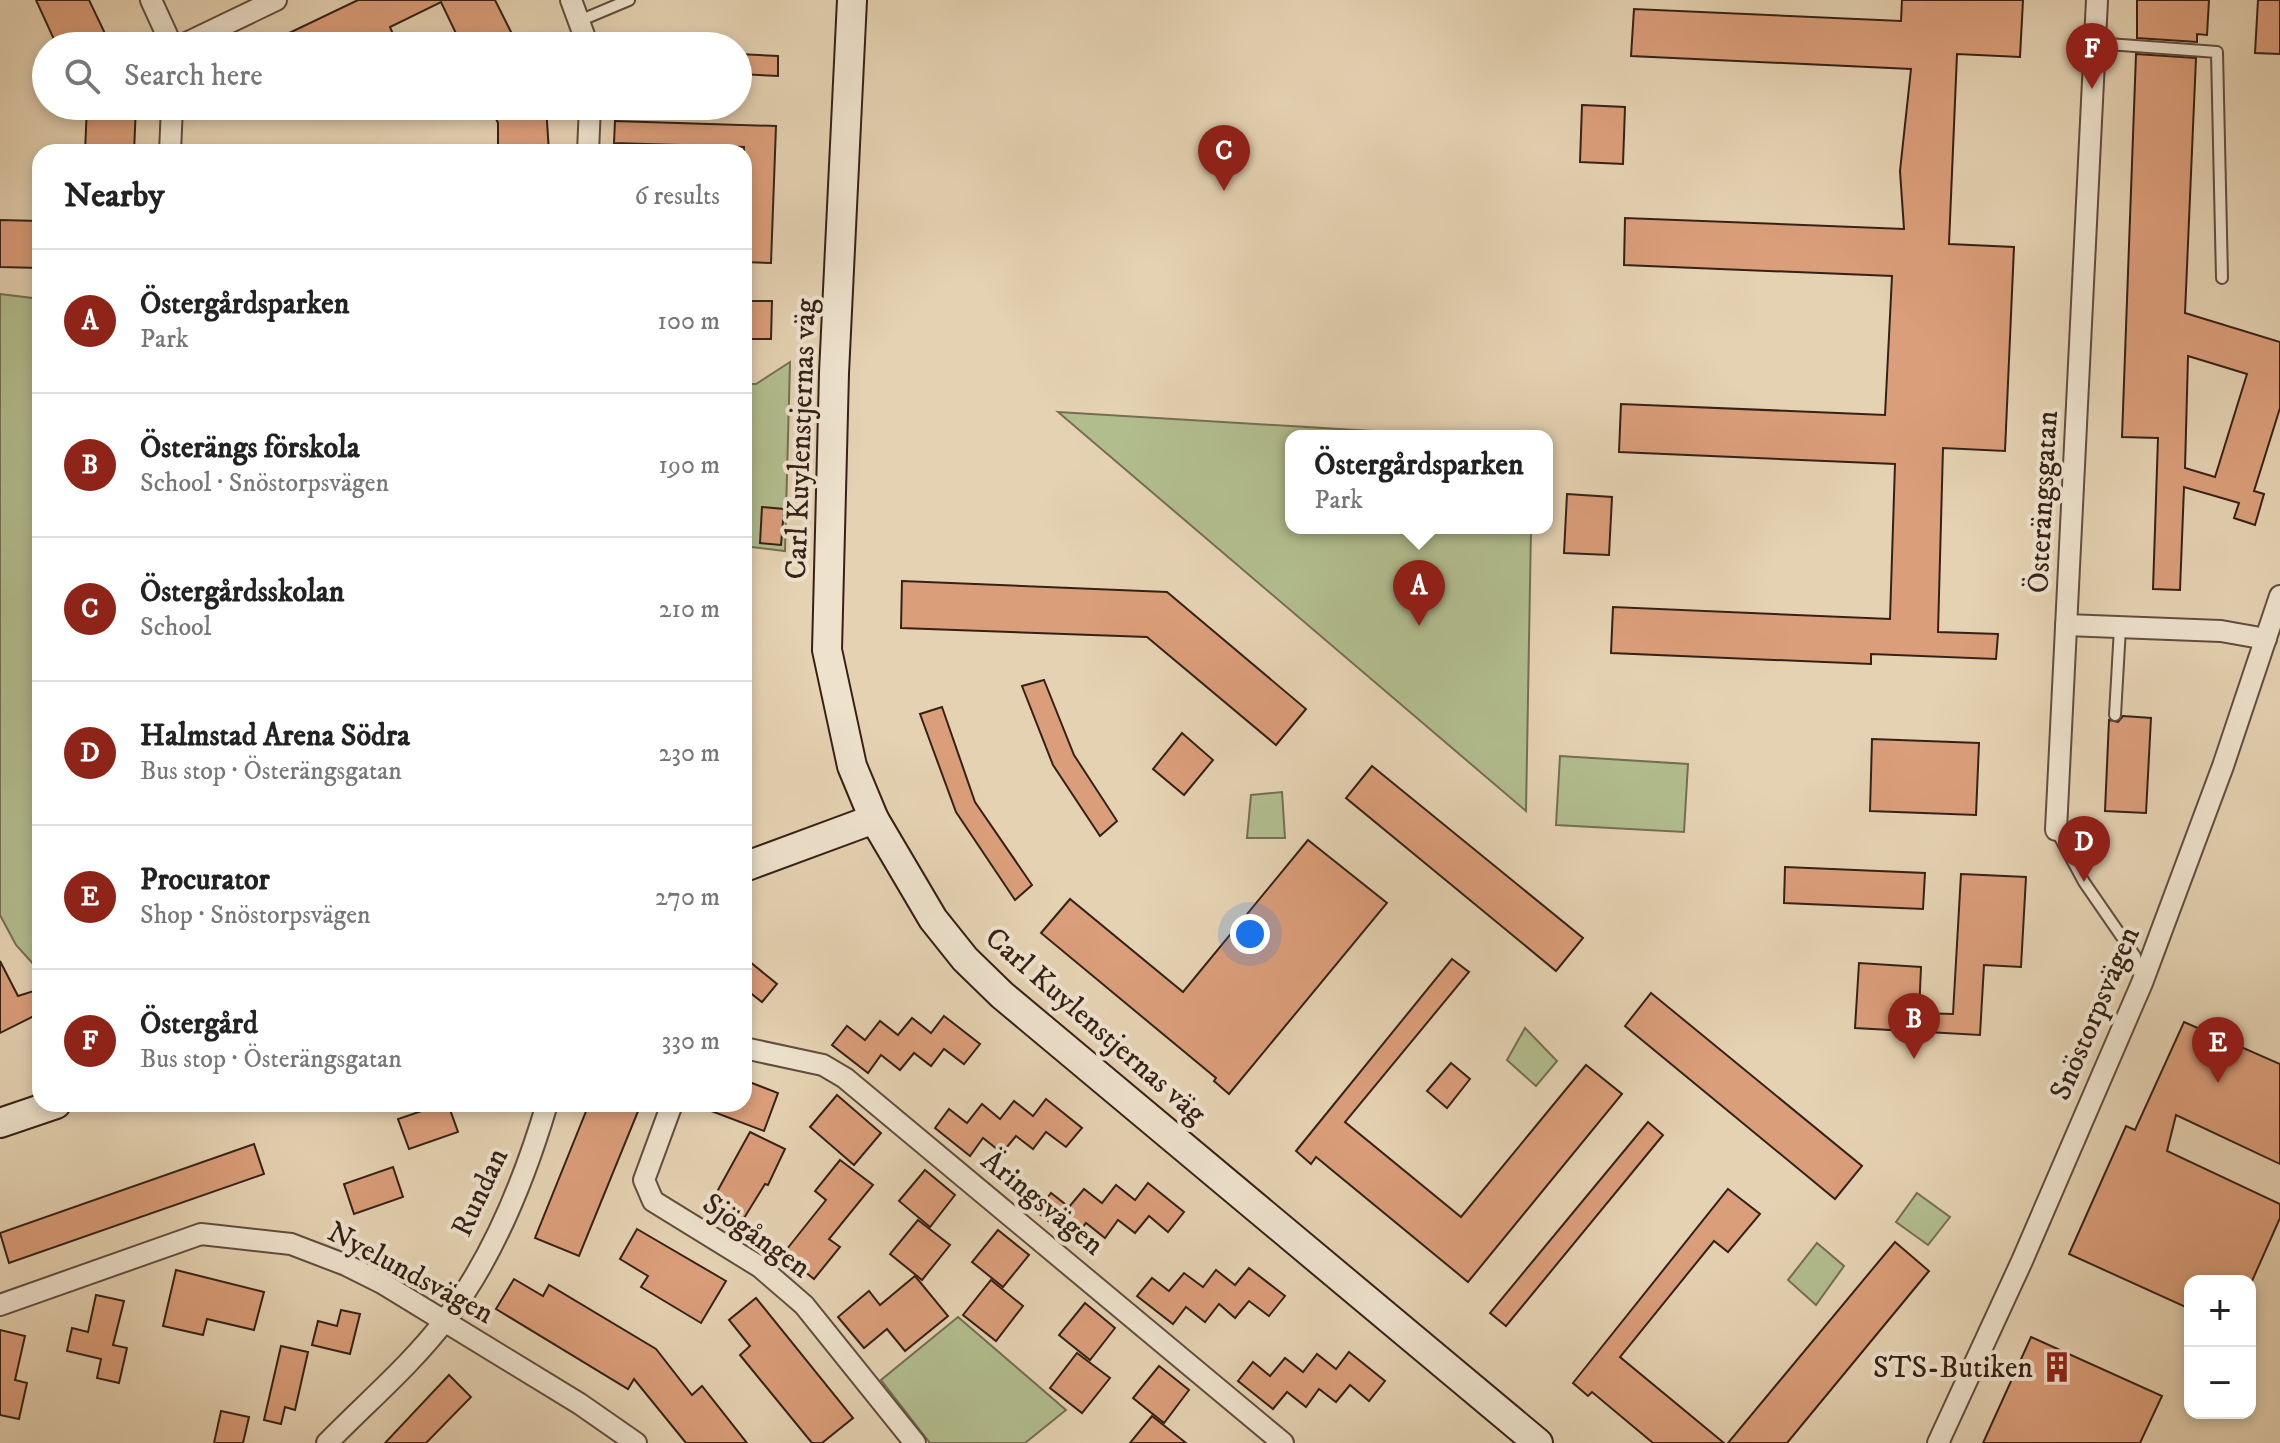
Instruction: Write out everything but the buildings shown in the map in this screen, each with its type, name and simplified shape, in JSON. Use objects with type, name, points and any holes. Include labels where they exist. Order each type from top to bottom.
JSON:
[{"type":"street","points":[[151,0],[166,32]]},
{"type":"street","points":[[209,32],[276,0]]},
{"type":"street","points":[[571,0],[583,32]]},
{"type":"street","name":"Carl Kuylenstjernas väg","points":[[852,0],[834,384],[827,650],[852,766],[874,819],[933,919],[1002,995],[1538,1443]]},
{"type":"street","name":"Österängsgatan","points":[[2056,830],[2097,0]]},
{"type":"street","points":[[170,144],[171,120]]},
{"type":"street","points":[[588,144],[589,120]]},
{"type":"street","name":"Snöstorpsvägen","points":[[1938,1443],[2022,1261],[2142,983],[2280,596]]},
{"type":"street","points":[[2066,625],[2221,631],[2266,639]]},
{"type":"street","points":[[752,864],[874,819]]},
{"type":"street","name":"Äringsvägen","points":[[752,1050],[823,1065],[845,1078],[1283,1443]]},
{"type":"street","points":[[0,1123],[32,1112]]},
{"type":"street","name":"Rundan","points":[[327,1443],[445,1320],[469,1283],[525,1172],[544,1112]]},
{"type":"street","name":"Sjögången","points":[[669,1112],[644,1180],[653,1201],[760,1267],[804,1305],[915,1443]]},
{"type":"street","name":"Nyelundsvägen","points":[[0,1305],[201,1234],[291,1244],[321,1254],[382,1283],[580,1404],[636,1443]]},
{"type":"lane","points":[[579,21],[629,0]]},
{"type":"lane","points":[[2094,43],[2217,52],[2222,278]]},
{"type":"lane","points":[[2115,715],[2120,628]]},
{"type":"lane","name":"Österängsgatan","points":[[2056,830],[2084,882],[2135,956],[2142,983]]},
{"type":"green space","points":[[0,294],[32,298],[32,963],[16,945],[0,915]]},
{"type":"green space","points":[[790,362],[785,551],[752,547],[752,384]]},
{"type":"green space","points":[[1058,412],[1355,430],[1285,430],[1285,534],[1531,534],[1526,811]]},
{"type":"green space","points":[[1560,756],[1688,764],[1684,832],[1556,825]]},
{"type":"green space","points":[[1282,792],[1285,838],[1247,838],[1251,795]]},
{"type":"green space","points":[[1525,1028],[1557,1061],[1536,1086],[1507,1060]]},
{"type":"green space","points":[[1917,1193],[1950,1217],[1928,1245],[1896,1222]]},
{"type":"green space","points":[[1817,1243],[1844,1266],[1816,1305],[1788,1280]]},
{"type":"green space","points":[[958,1317],[1066,1410],[1025,1443],[930,1443],[881,1380]]},
{"type":"place","name":"Östergård","points":[[2092,89]]},
{"type":"place","name":"Östergårdsskolan","points":[[1224,191]]},
{"type":"place","name":"Östergårdsparken","points":[[1419,626]]},
{"type":"place","name":"Halmstad Arena Södra","points":[[2084,882]]},
{"type":"place","name":"Österängs förskola","points":[[1914,1059]]},
{"type":"place","name":"Procurator","points":[[2218,1083]]},
{"type":"place","name":"STS-Butiken","points":[[2057,1367]]}]
